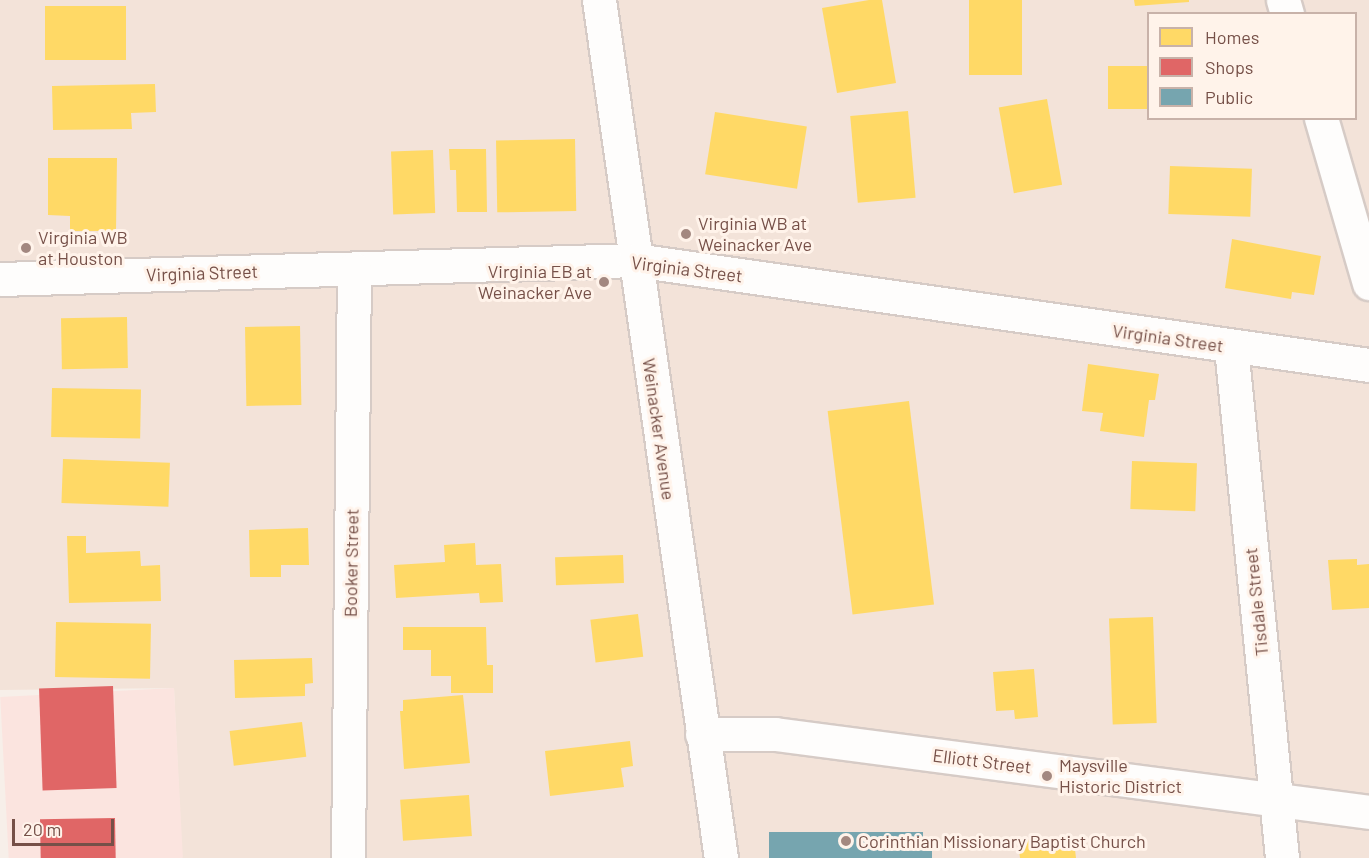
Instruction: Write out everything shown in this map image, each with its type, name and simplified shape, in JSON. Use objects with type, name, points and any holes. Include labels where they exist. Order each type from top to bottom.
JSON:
[{"type":"street","name":"Weinacker Avenue","points":[[599,0],[721,858]]},
{"type":"street","points":[[1322,120],[1369,283]]},
{"type":"street","name":"Virginia Street","points":[[0,279],[635,260],[1369,365]]},
{"type":"street","name":"Booker Street","points":[[348,858],[354,269]]},
{"type":"street","name":"Tisdale Street","points":[[1231,347],[1282,858]]},
{"type":"street","name":"Elliott Street","points":[[702,734],[776,734],[1369,812]]},
{"type":"shaded area","points":[[0,0],[1369,0],[1369,858],[182,858],[174,688],[0,690]]},
{"type":"shaded area","points":[[174,688],[183,858],[9,858],[0,697]]},
{"type":"building: Homes","points":[[882,0],[896,83],[837,93],[822,8]]},
{"type":"building: Homes","points":[[969,0],[1022,0],[1022,75],[969,75]]},
{"type":"building: Homes","points":[[1134,0],[1189,0],[1189,2],[1135,6]]},
{"type":"building: Homes","points":[[45,6],[126,6],[126,60],[45,60]]},
{"type":"building: Homes","points":[[1108,66],[1147,66],[1147,109],[1108,109]]},
{"type":"building: Homes","points":[[155,84],[156,112],[131,113],[132,129],[53,130],[52,86]]},
{"type":"building: Homes","points":[[1047,99],[1062,185],[1014,193],[999,108]]},
{"type":"building: Homes","points":[[908,111],[916,198],[858,203],[850,116]]},
{"type":"building: Homes","points":[[715,112],[807,127],[797,189],[705,174]]},
{"type":"building: Homes","points":[[575,139],[576,211],[497,212],[496,140]]},
{"type":"building: Homes","points":[[449,149],[486,149],[487,212],[457,212],[456,170],[450,170]]},
{"type":"building: Homes","points":[[433,150],[435,213],[393,214],[391,151]]},
{"type":"building: Homes","points":[[48,158],[117,158],[116,231],[70,231],[70,216],[48,215]]},
{"type":"building: Homes","points":[[1170,166],[1252,169],[1250,217],[1168,214]]},
{"type":"building: Homes","points":[[1232,239],[1321,256],[1314,295],[1292,292],[1291,299],[1225,288]]},
{"type":"building: Homes","points":[[127,317],[128,368],[62,369],[61,318]]},
{"type":"building: Homes","points":[[300,326],[301,405],[246,406],[245,327]]},
{"type":"building: Homes","points":[[1088,364],[1159,374],[1155,400],[1149,400],[1144,437],[1100,431],[1103,413],[1082,411]]},
{"type":"building: Homes","points":[[52,388],[141,390],[140,439],[51,437]]},
{"type":"building: Homes","points":[[909,401],[934,604],[853,614],[828,411]]},
{"type":"building: Homes","points":[[63,459],[170,463],[168,507],[61,503]]},
{"type":"building: Homes","points":[[1132,461],[1197,463],[1195,511],[1130,509]]},
{"type":"building: Homes","points":[[308,528],[309,565],[281,565],[281,577],[250,577],[249,530]]},
{"type":"building: Homes","points":[[67,536],[86,536],[86,553],[140,551],[141,566],[160,565],[161,601],[69,603]]},
{"type":"building: Homes","points":[[475,543],[476,565],[501,564],[503,602],[480,603],[479,593],[396,598],[394,565],[445,562],[444,545]]},
{"type":"building: Homes","points":[[623,555],[624,583],[556,585],[555,557]]},
{"type":"building: Homes","points":[[1357,559],[1357,565],[1369,564],[1369,608],[1332,610],[1328,560]]},
{"type":"building: Homes","points":[[638,614],[643,657],[596,663],[590,620]]},
{"type":"building: Homes","points":[[1153,617],[1157,723],[1113,724],[1109,619]]},
{"type":"building: Homes","points":[[56,622],[151,624],[150,679],[55,677]]},
{"type":"building: Homes","points":[[403,627],[486,627],[487,665],[493,665],[493,693],[451,693],[451,676],[431,676],[431,650],[403,650]]},
{"type":"building: Homes","points":[[312,658],[313,683],[305,684],[305,696],[235,698],[234,660]]},
{"type":"building: Homes","points":[[1034,669],[1038,717],[1015,719],[1014,710],[996,711],[993,672]]},
{"type":"building: Homes","points":[[463,695],[470,763],[404,769],[400,711],[403,711],[403,700]]},
{"type":"building: Homes","points":[[302,722],[306,757],[234,766],[230,731]]},
{"type":"building: Homes","points":[[630,741],[633,766],[621,768],[624,787],[550,796],[545,751]]},
{"type":"building: Homes","points":[[469,795],[472,836],[403,841],[400,800]]},
{"type":"building: Homes","points":[[1050,837],[1051,844],[1074,841],[1076,858],[1020,858],[1018,841]]},
{"type":"building: Shops","points":[[113,686],[117,788],[43,791],[39,689]]},
{"type":"building: Shops","points":[[115,818],[116,858],[41,858],[40,819]]},
{"type":"building: Public","name":"Corinthian Missionary Baptist Church","points":[[769,832],[923,832],[923,851],[932,851],[932,858],[769,858]]},
{"type":"place","name":"Virginia WB at Weinacker Ave","points":[[686,234]]},
{"type":"place","name":"Virginia WB at Houston","points":[[26,248]]},
{"type":"place","name":"Virginia EB at Weinacker Ave","points":[[604,282]]},
{"type":"place","name":"Maysville Historic District","points":[[1047,776]]},
{"type":"place","name":"Corinthian Missionary Baptist Church","points":[[846,841]]}]
